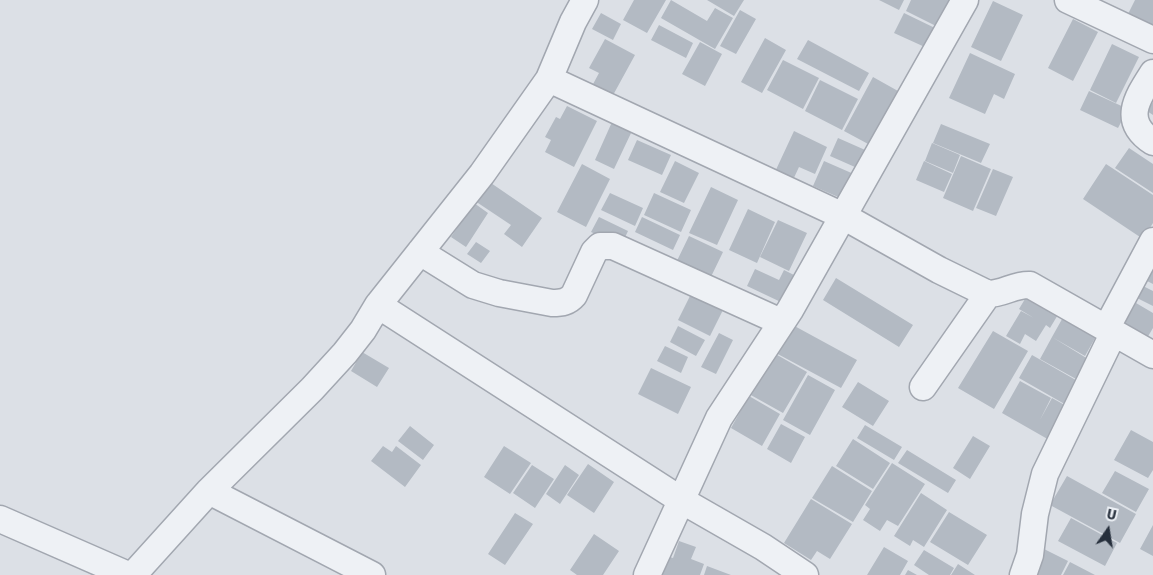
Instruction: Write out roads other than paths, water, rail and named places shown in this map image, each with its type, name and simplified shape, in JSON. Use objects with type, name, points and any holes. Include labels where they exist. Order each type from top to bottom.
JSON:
[{"type":"street","points":[[133,575],[209,491],[328,372],[363,330],[378,305],[482,174],[549,79],[572,22],[585,0]]},
{"type":"street","points":[[647,575],[720,418],[782,322],[965,0]]},
{"type":"street","points":[[1068,0],[1153,40]]},
{"type":"street","points":[[1153,73],[1137,98],[1134,109],[1134,119],[1139,129],[1153,142]]},
{"type":"street","points":[[549,79],[843,216],[939,270],[988,294],[994,294],[1023,284],[1030,285],[1153,356]]},
{"type":"street","points":[[1023,575],[1030,555],[1036,514],[1045,474],[1153,241]]},
{"type":"street","points":[[420,252],[474,285],[486,290],[552,303],[563,303],[574,295],[594,252],[600,246],[612,246],[782,322]]},
{"type":"street","points":[[924,387],[988,294]]},
{"type":"street","points":[[378,305],[681,500],[763,547],[805,575]]},
{"type":"street","points":[[209,491],[372,575]]},
{"type":"street","points":[[0,519],[128,575]]}]
